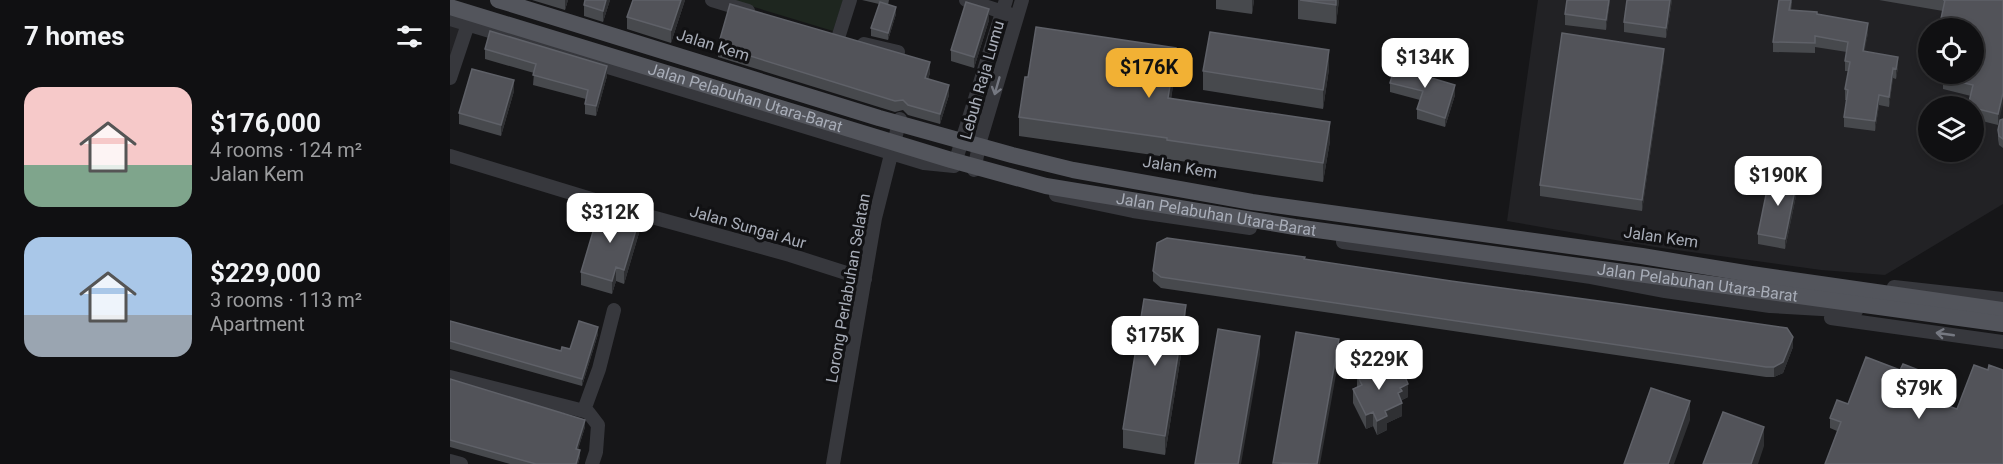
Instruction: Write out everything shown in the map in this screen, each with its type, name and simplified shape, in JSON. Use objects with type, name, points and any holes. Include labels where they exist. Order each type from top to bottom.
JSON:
[{"type":"main road","name":"Jalan Pelabuhan Utara-Barat","points":[[498,0],[879,118],[1073,170],[1252,202],[1642,256],[1750,274],[2003,310]]},
{"type":"main road","name":"Jalan Pelabuhan Utara-Barat","points":[[450,7],[951,160],[1046,186],[1294,227],[2003,324]]},
{"type":"street","name":"Jalan Kem","points":[[511,0],[900,119],[1058,163],[1152,180],[1488,230],[1734,263],[1862,284],[2003,301]]},
{"type":"street","points":[[712,0],[760,15]]},
{"type":"street","points":[[850,0],[832,37],[898,52]]},
{"type":"street","points":[[966,0],[1004,6],[1017,17]]},
{"type":"street","name":"Lebuh Raja Lumu","points":[[974,170],[980,141],[1023,0]]},
{"type":"street","name":"Lebuh Raja Lumu","points":[[954,166],[1004,6]]},
{"type":"street","points":[[450,19],[924,163],[974,170],[1046,193],[1133,211],[1591,276],[1665,291],[1770,306],[1857,311],[2003,330]]},
{"type":"street","points":[[450,78],[468,24]]},
{"type":"street","name":"Lorong Perlabuhan Selatan","points":[[833,464],[875,218],[900,119]]},
{"type":"street","name":"Jalan Sungai Aur","points":[[450,156],[865,279]]},
{"type":"street","points":[[1770,306],[1791,312],[2003,342]]},
{"type":"street","points":[[592,464],[596,452],[598,430],[589,414],[614,310]]},
{"type":"street","points":[[450,377],[589,414]]},
{"type":"street","points":[[450,461],[461,464]]},
{"type":"shaded area","points":[[731,0],[843,0],[833,31]]},
{"type":"shaded area","points":[[1538,0],[2003,0],[2003,204],[1885,275],[1821,270],[1655,247],[1507,221]]},
{"type":"shaded area","points":[[450,25],[462,28],[450,66]]},
{"type":"building","points":[[585,0],[606,0],[603,11],[584,5]]},
{"type":"building","points":[[633,0],[681,0],[671,30],[627,17]]},
{"type":"building","points":[[1300,0],[1336,0],[1336,5]]},
{"type":"building","points":[[1567,0],[1609,0],[1606,20],[1565,14]]},
{"type":"building","points":[[1627,0],[1670,0],[1666,28],[1624,22]]},
{"type":"building","points":[[1779,0],[1791,0],[1789,10],[1817,12],[1817,14],[1868,23],[1863,51],[1898,57],[1896,69],[1893,68],[1889,97],[1879,95],[1875,121],[1844,117],[1848,90],[1845,89],[1850,62],[1845,61],[1848,42],[1815,36],[1815,43],[1773,42]]},
{"type":"building","points":[[1945,0],[2003,0],[2003,93],[1998,114],[1984,110],[1984,96],[1970,96],[1973,85],[1969,84],[1984,84],[1984,18],[1941,18]]},
{"type":"building","points":[[880,2],[896,7],[888,33],[871,28]]},
{"type":"building","points":[[966,2],[989,9],[974,57],[951,50]]},
{"type":"building","points":[[730,4],[930,62],[925,78],[949,85],[940,114],[908,105],[903,100],[895,101],[718,46]]},
{"type":"building","points":[[1036,27],[1176,48],[1168,98],[1330,122],[1323,163],[1019,117]]},
{"type":"building","points":[[490,31],[607,66],[596,106],[585,104],[588,90],[533,75],[536,64],[485,49]]},
{"type":"building","points":[[1210,32],[1329,50],[1323,90],[1203,71]]},
{"type":"building","points":[[1562,33],[1664,49],[1642,200],[1540,185]]},
{"type":"building","points":[[1396,62],[1419,68],[1418,74],[1455,85],[1445,118],[1417,109],[1423,91],[1390,83]]},
{"type":"building","points":[[472,69],[514,80],[501,125],[459,113]]},
{"type":"building","points":[[2003,119],[2003,139],[1999,136],[1998,130],[2000,120]]},
{"type":"building","points":[[1770,175],[1797,180],[1785,239],[1758,234]]},
{"type":"building","points":[[600,208],[639,220],[624,270],[616,267],[612,281],[581,272]]},
{"type":"building","points":[[1167,238],[1787,328],[1793,337],[1783,362],[1774,367],[1766,367],[1161,277],[1153,271],[1157,243]]},
{"type":"building","points":[[1144,299],[1186,305],[1165,436],[1123,429]]},
{"type":"building","points":[[450,321],[561,351],[562,347],[570,349],[579,321],[598,327],[582,379],[450,341]]},
{"type":"building","points":[[1218,329],[1260,336],[1238,464],[1195,464]]},
{"type":"building","points":[[1296,332],[1339,339],[1317,464],[1273,463]]},
{"type":"building","points":[[1866,357],[1900,370],[1903,364],[1921,371],[1919,377],[1945,387],[1939,403],[1957,409],[1974,365],[1988,370],[1989,365],[2003,370],[2003,464],[1825,464],[1841,422],[1830,418],[1837,400],[1848,404]]},
{"type":"building","points":[[1383,363],[1390,378],[1404,374],[1408,384],[1400,388],[1402,391],[1398,393],[1402,403],[1385,411],[1387,416],[1377,421],[1373,412],[1366,415],[1353,389],[1362,385],[1357,375]]},
{"type":"building","points":[[450,379],[585,420],[576,449],[580,450],[576,464],[536,464],[450,440]]},
{"type":"building","points":[[1651,388],[1690,401],[1668,464],[1624,464]]},
{"type":"building","points":[[1723,412],[1764,427],[1751,464],[1703,464]]}]
